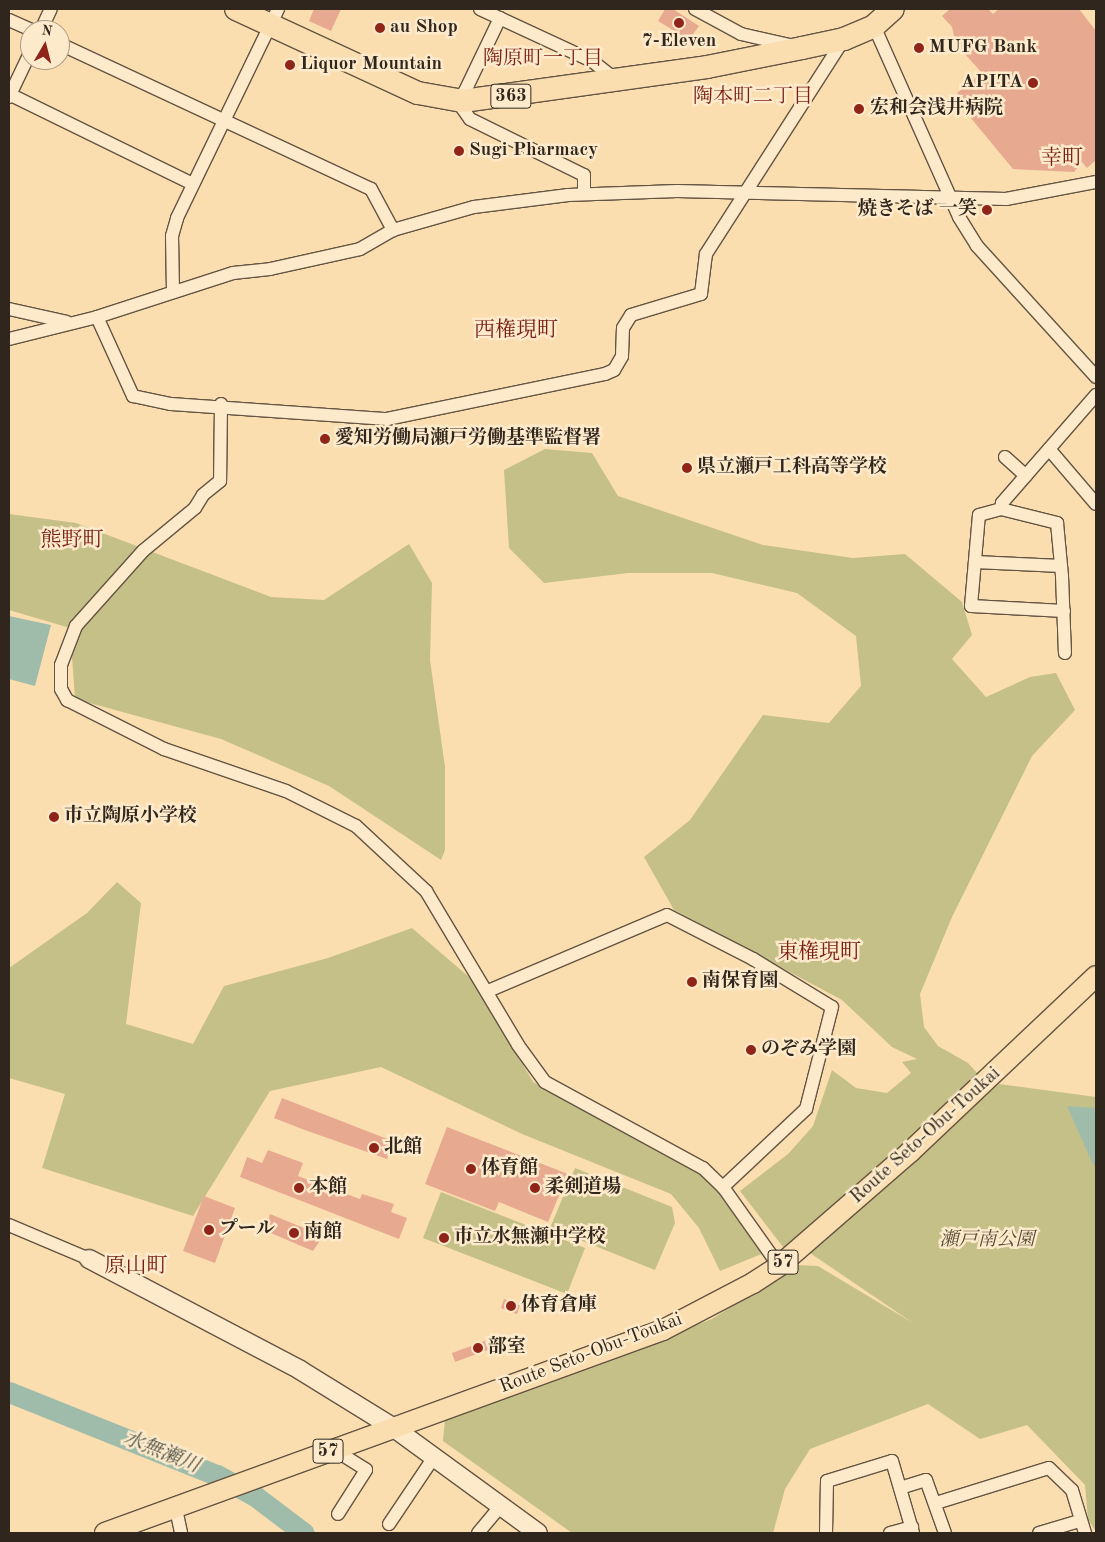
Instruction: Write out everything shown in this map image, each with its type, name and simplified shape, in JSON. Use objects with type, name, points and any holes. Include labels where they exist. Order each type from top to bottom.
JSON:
[{"type":"highway","name":"363","points":[[236,9],[274,17],[418,93],[463,101],[618,81],[802,48],[844,39],[874,26],[893,9]]},
{"type":"main road","name":"Route Seto-Obu-Toukai","points":[[105,1533],[176,1509],[333,1449],[663,1330],[779,1266],[986,1084],[1096,976]]},
{"type":"street","points":[[480,9],[592,61],[618,81]]},
{"type":"street","points":[[695,9],[741,34],[802,48]]},
{"type":"street","points":[[174,292],[172,236],[193,184],[274,17]]},
{"type":"street","points":[[500,18],[463,101],[470,119],[584,175],[584,194]]},
{"type":"street","points":[[874,26],[949,196],[977,246],[1096,377]]},
{"type":"street","points":[[97,317],[133,396],[171,404],[221,404],[387,419],[605,374],[614,370],[622,356],[623,328],[631,315],[701,294],[706,254],[844,39]]},
{"type":"street","points":[[70,49],[371,189],[393,230]]},
{"type":"street","points":[[22,70],[9,95],[193,184]]},
{"type":"street","points":[[9,339],[97,317],[233,273],[270,269],[360,249],[393,230],[474,207],[584,194],[748,191],[1006,199],[1096,182]]},
{"type":"street","points":[[9,309],[73,323]]},
{"type":"street","points":[[1000,509],[1002,503],[1096,395]]},
{"type":"street","points":[[221,404],[220,481],[203,495],[195,508],[143,551],[92,604],[66,645],[61,689],[67,700],[128,733],[286,791],[356,826],[426,891],[488,991],[518,1045],[545,1082],[703,1168],[723,1187],[779,1266]]},
{"type":"street","points":[[1049,449],[1096,504]]},
{"type":"street","points":[[1005,457],[1026,476]]},
{"type":"street","points":[[1064,611],[971,606],[979,515],[1000,509],[1057,523],[1064,611],[1065,653]]},
{"type":"street","points":[[975,562],[1061,566]]},
{"type":"street","points":[[488,991],[667,915],[753,959],[832,1007],[806,1109],[723,1187]]},
{"type":"street","points":[[9,1226],[88,1259],[300,1370],[394,1428],[538,1533]]},
{"type":"street","points":[[333,1449],[366,1470],[338,1514]]},
{"type":"street","points":[[390,1524],[434,1457]]},
{"type":"street","points":[[826,1533],[827,1481],[892,1461],[912,1530],[890,1533]]},
{"type":"street","points":[[936,1503],[1049,1468],[1072,1490],[1079,1522],[1085,1533]]},
{"type":"street","points":[[900,1488],[926,1480],[936,1503],[945,1533]]},
{"type":"street","points":[[478,1533],[501,1506]]},
{"type":"street","points":[[176,1509],[181,1533]]},
{"type":"street","points":[[1039,1533],[1079,1522]]},
{"type":"green space","points":[[545,449],[592,453],[618,496],[763,545],[853,558],[905,554],[962,602],[972,635],[952,659],[986,697],[1030,677],[1056,673],[1075,710],[1032,756],[952,917],[920,994],[924,1027],[938,1046],[968,1063],[979,1075],[786,1251],[740,1191],[788,1154],[813,1126],[832,1070],[856,1088],[887,1093],[911,1073],[902,1062],[917,1059],[892,1047],[842,1000],[674,910],[644,857],[690,820],[763,715],[829,723],[861,686],[856,636],[797,593],[712,573],[628,573],[544,583],[509,548],[504,470]]},
{"type":"green space","points":[[9,514],[76,523],[271,597],[324,600],[409,544],[432,583],[430,660],[445,767],[445,850],[441,860],[329,786],[221,739],[75,699],[70,628],[9,610]]},
{"type":"green space","points":[[117,882],[141,903],[126,1024],[193,1044],[224,986],[328,958],[412,928],[476,983],[533,1082],[714,1179],[764,1253],[720,1271],[699,1228],[671,1194],[522,1134],[381,1067],[270,1091],[193,1216],[42,1168],[65,1094],[9,1078],[9,968],[87,913]]},
{"type":"green space","name":"瀬戸南公園","points":[[999,1084],[1096,1097],[1096,1532],[1088,1519],[1085,1485],[1027,1425],[980,1439],[928,1404],[810,1449],[785,1489],[773,1533],[572,1533],[443,1441],[445,1419],[712,1319],[797,1265],[818,1266],[913,1323],[810,1253]]},
{"type":"green space","points":[[575,1168],[672,1207],[675,1223],[655,1270],[550,1228]]},
{"type":"green space","points":[[441,1192],[585,1248],[567,1294],[423,1238]]},
{"type":"shaded area","points":[[9,616],[51,625],[35,686],[9,679]]},
{"type":"shaded area","points":[[1067,1106],[1096,1108],[1096,1169],[1091,1160]]},
{"type":"building","points":[[314,9],[341,9],[331,31],[309,21]]},
{"type":"building","name":"7-Eleven","points":[[665,9],[673,9],[699,26],[689,40],[658,21]]},
{"type":"building","name":"APITA","points":[[950,9],[988,9],[993,14],[999,9],[1079,9],[1096,31],[1096,160],[1087,168],[1082,162],[1074,172],[1013,169],[970,117],[974,112],[957,93],[982,73],[956,44],[952,27],[942,16]]},
{"type":"building","name":"北館","points":[[282,1098],[395,1142],[387,1159],[274,1118]]},
{"type":"building","name":"体育館","points":[[447,1127],[568,1174],[548,1222],[499,1202],[495,1211],[425,1184]]},
{"type":"building","name":"本館","points":[[268,1150],[303,1163],[298,1176],[360,1199],[362,1194],[394,1204],[391,1212],[407,1218],[399,1239],[240,1177],[247,1157],[262,1163]]},
{"type":"building","name":"プール","points":[[204,1196],[235,1208],[215,1263],[183,1251]]},
{"type":"building","name":"南館","points":[[270,1214],[323,1236],[313,1251],[266,1231]]},
{"type":"building","name":"体育倉庫","points":[[504,1299],[520,1305],[517,1314],[501,1308]]},
{"type":"building","name":"部室","points":[[501,1335],[504,1344],[455,1362],[452,1353]]},
{"type":"waterway","name":"水無瀬川","points":[[9,1392],[217,1475],[255,1496],[304,1533]]},
{"type":"place","name":"7-Eleven","points":[[679,23]]},
{"type":"place","name":"au Shop","points":[[380,28]]},
{"type":"place","name":"MUFG Bank","points":[[919,48]]},
{"type":"place","name":"Liquor Mountain","points":[[290,65]]},
{"type":"place","name":"APITA","points":[[1033,83]]},
{"type":"place","name":"宏和会浅井病院","points":[[859,109]]},
{"type":"place","name":"Sugi Pharmacy","points":[[459,151]]},
{"type":"place","name":"焼きそば 一笑","points":[[987,210]]},
{"type":"place","name":"愛知労働局瀬戸労働基準監督署","points":[[325,439]]},
{"type":"place","name":"県立瀬戸工科高等学校","points":[[687,468]]},
{"type":"place","name":"市立陶原小学校","points":[[54,817]]},
{"type":"place","name":"南保育園","points":[[692,982]]},
{"type":"place","name":"のぞみ学園","points":[[751,1050]]},
{"type":"place","name":"北館","points":[[374,1148]]},
{"type":"place","name":"体育館","points":[[471,1169]]},
{"type":"place","name":"本館","points":[[299,1188]]},
{"type":"place","name":"柔剣道場","points":[[535,1188]]},
{"type":"place","name":"プール","points":[[209,1230]]},
{"type":"place","name":"南館","points":[[294,1233]]},
{"type":"place","name":"市立水無瀬中学校","points":[[444,1238]]},
{"type":"place","name":"体育倉庫","points":[[511,1306]]},
{"type":"place","name":"部室","points":[[478,1348]]},
{"type":"district","name":"陶原町一丁目","points":[[543,59]]},
{"type":"district","name":"陶本町二丁目","points":[[753,97]]},
{"type":"district","name":"幸町","points":[[1062,159]]},
{"type":"district","name":"西権現町","points":[[516,331]]},
{"type":"district","name":"熊野町","points":[[72,541]]},
{"type":"district","name":"東権現町","points":[[819,953]]},
{"type":"district","name":"原山町","points":[[136,1267]]}]
